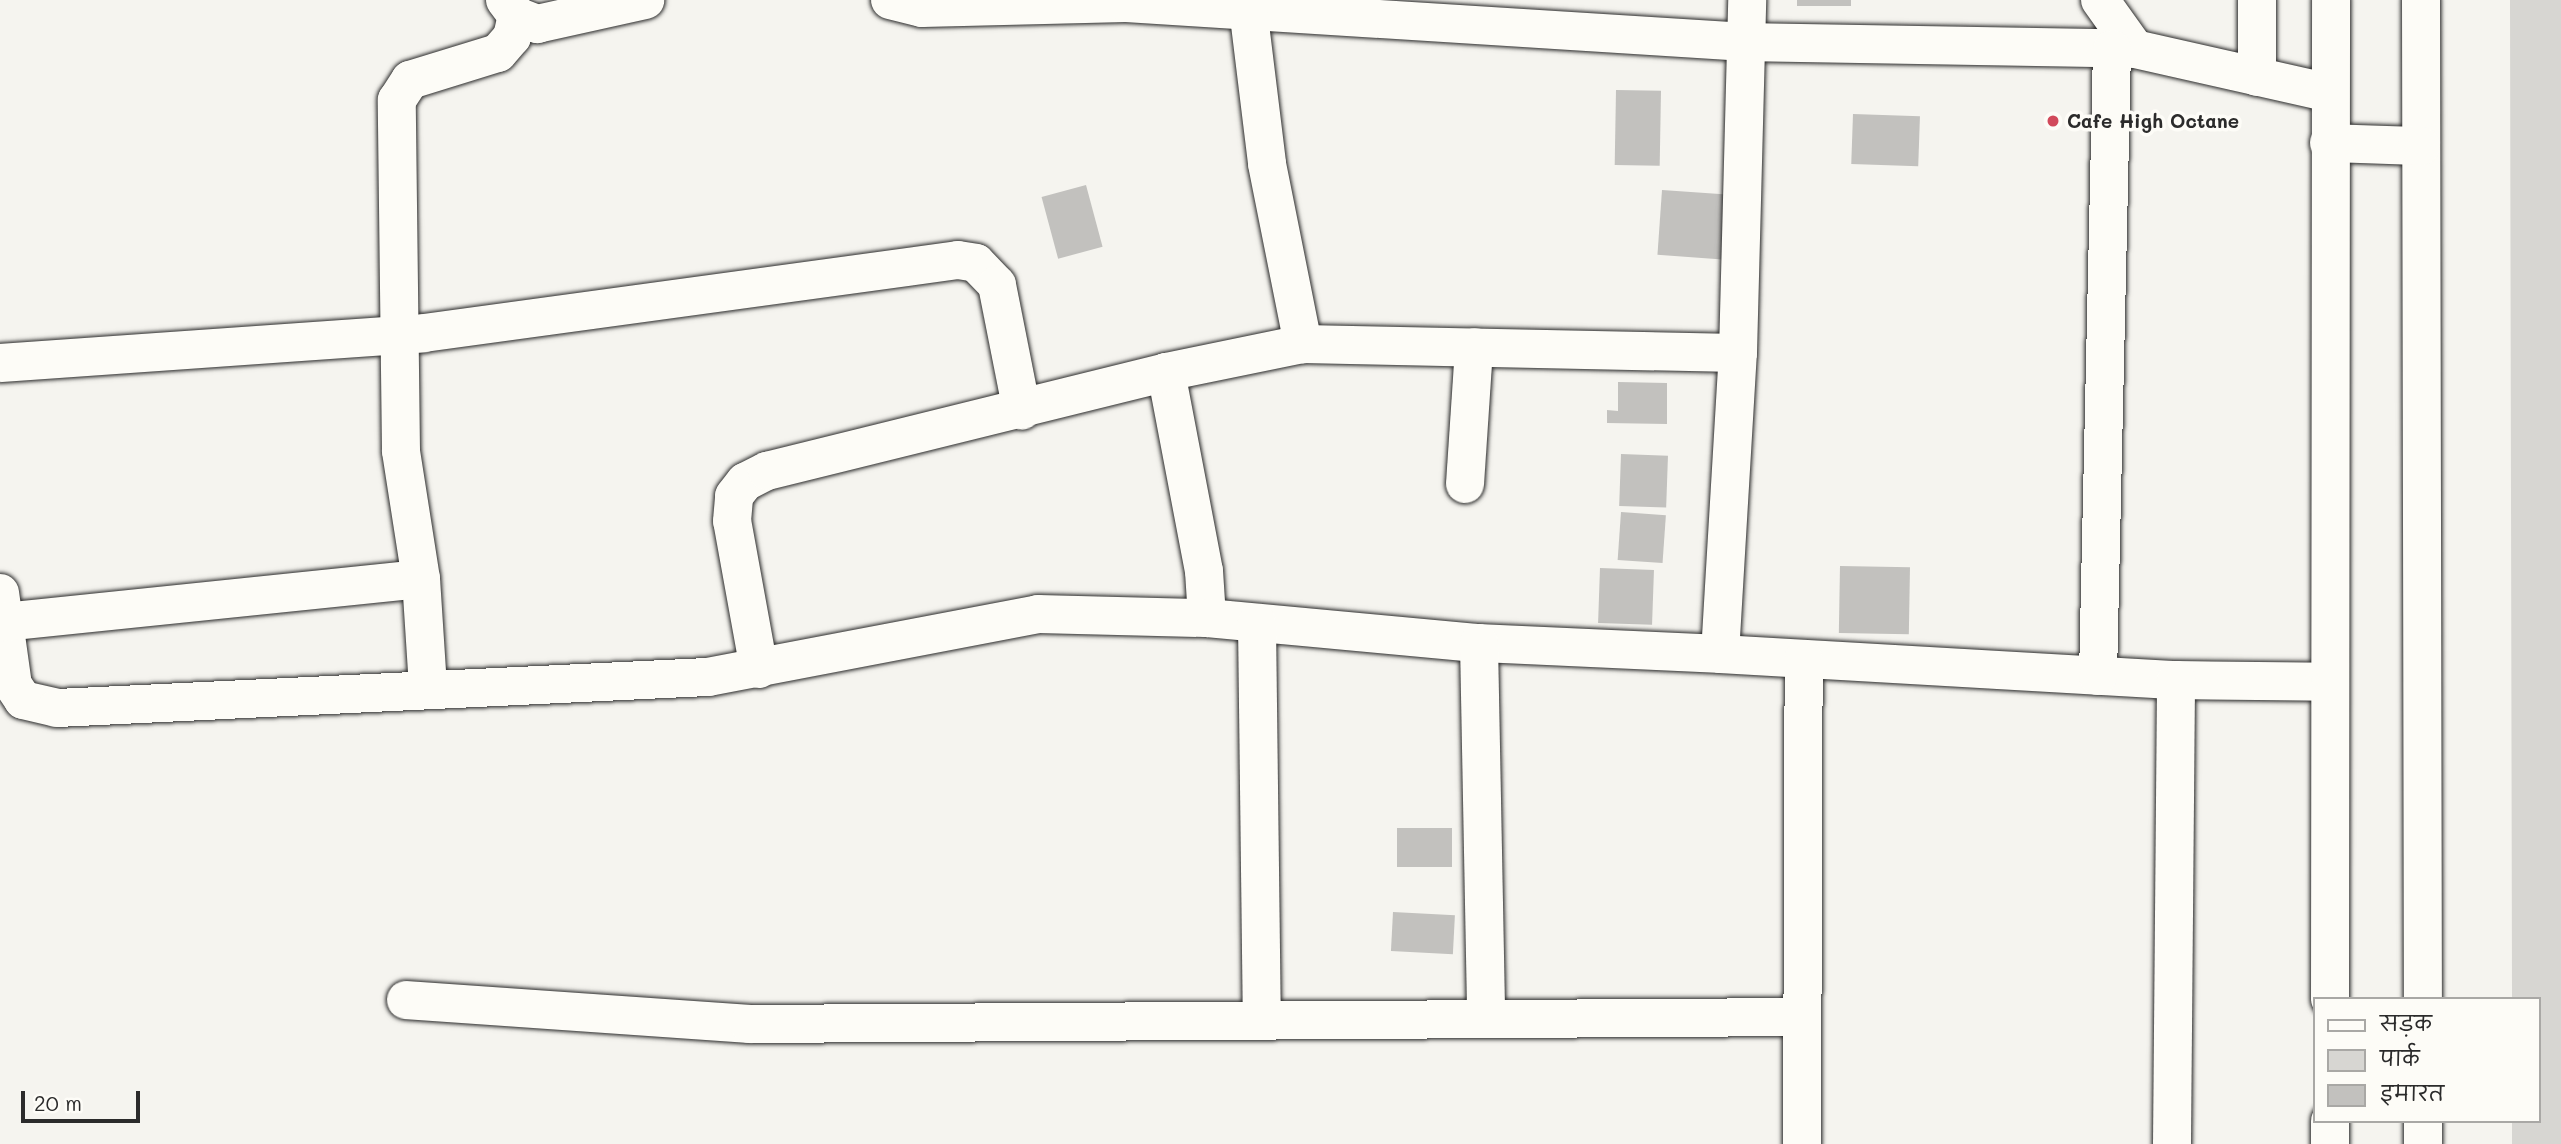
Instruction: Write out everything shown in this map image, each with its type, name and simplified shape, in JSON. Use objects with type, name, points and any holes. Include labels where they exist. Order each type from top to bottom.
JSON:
[{"type":"street","points":[[511,8],[537,24],[645,0]]},
{"type":"street","points":[[890,0],[922,8],[1126,1],[1246,5],[1746,42],[2124,49],[2330,93]]},
{"type":"street","points":[[1720,654],[1738,353],[1747,0]]},
{"type":"street","points":[[2098,676],[2124,49],[2100,0]]},
{"type":"street","points":[[2257,0],[2257,76]]},
{"type":"street","points":[[2330,997],[2331,0]]},
{"type":"street","points":[[2421,0],[2423,997]]},
{"type":"street","points":[[1246,5],[1267,164],[1303,344]]},
{"type":"street","points":[[428,687],[421,579],[403,476],[397,335],[401,85],[498,53],[512,37],[511,8]]},
{"type":"street","points":[[2329,143],[2421,146]]},
{"type":"street","points":[[0,363],[397,335],[958,260],[976,263],[997,285],[1022,411]]},
{"type":"street","points":[[759,669],[732,522],[734,496],[745,482],[767,471],[1022,411],[1166,372],[1303,344],[1738,353]]},
{"type":"street","points":[[1465,484],[1474,347]]},
{"type":"street","points":[[1166,372],[1204,571],[1207,618]]},
{"type":"street","points":[[421,579],[2,607],[13,685],[23,700],[37,706],[708,677],[1038,614],[1207,618],[1479,643],[2098,676],[2329,682]]},
{"type":"street","points":[[1257,623],[1262,1018]]},
{"type":"street","points":[[1479,643],[1486,1017]]},
{"type":"street","points":[[1802,1144],[1804,659]]},
{"type":"street","points":[[2172,1144],[2176,680]]},
{"type":"street","points":[[406,1000],[749,1024],[1262,1018],[1801,1017]]},
{"type":"street","points":[[2330,1123],[2330,1144]]},
{"type":"street","points":[[2423,1123],[2423,1144]]},
{"type":"green space","points":[[2510,0],[2561,0],[2561,1144],[2512,1144],[2512,1123],[2540,1123],[2540,997],[2512,997]]},
{"type":"building","points":[[1797,0],[1851,0],[1851,6],[1797,6]]},
{"type":"building","points":[[1616,90],[1661,91],[1660,166],[1615,165]]},
{"type":"building","points":[[1853,114],[1920,116],[1918,166],[1851,164]]},
{"type":"building","points":[[1086,185],[1103,247],[1058,259],[1042,197]]},
{"type":"building","points":[[1662,190],[1727,195],[1722,259],[1657,255]]},
{"type":"building","points":[[1618,382],[1667,383],[1667,424],[1607,423],[1607,410],[1618,411]]},
{"type":"building","points":[[1621,454],[1668,456],[1666,508],[1619,506]]},
{"type":"building","points":[[1621,512],[1666,515],[1663,563],[1618,560]]},
{"type":"building","points":[[1840,566],[1910,567],[1909,634],[1839,633]]},
{"type":"building","points":[[1600,568],[1654,570],[1652,625],[1598,623]]},
{"type":"building","points":[[1397,828],[1452,828],[1452,867],[1397,867]]},
{"type":"building","points":[[1393,912],[1455,915],[1453,954],[1391,951]]},
{"type":"place","name":"Cafe High Octane","points":[[2053,121]]}]
